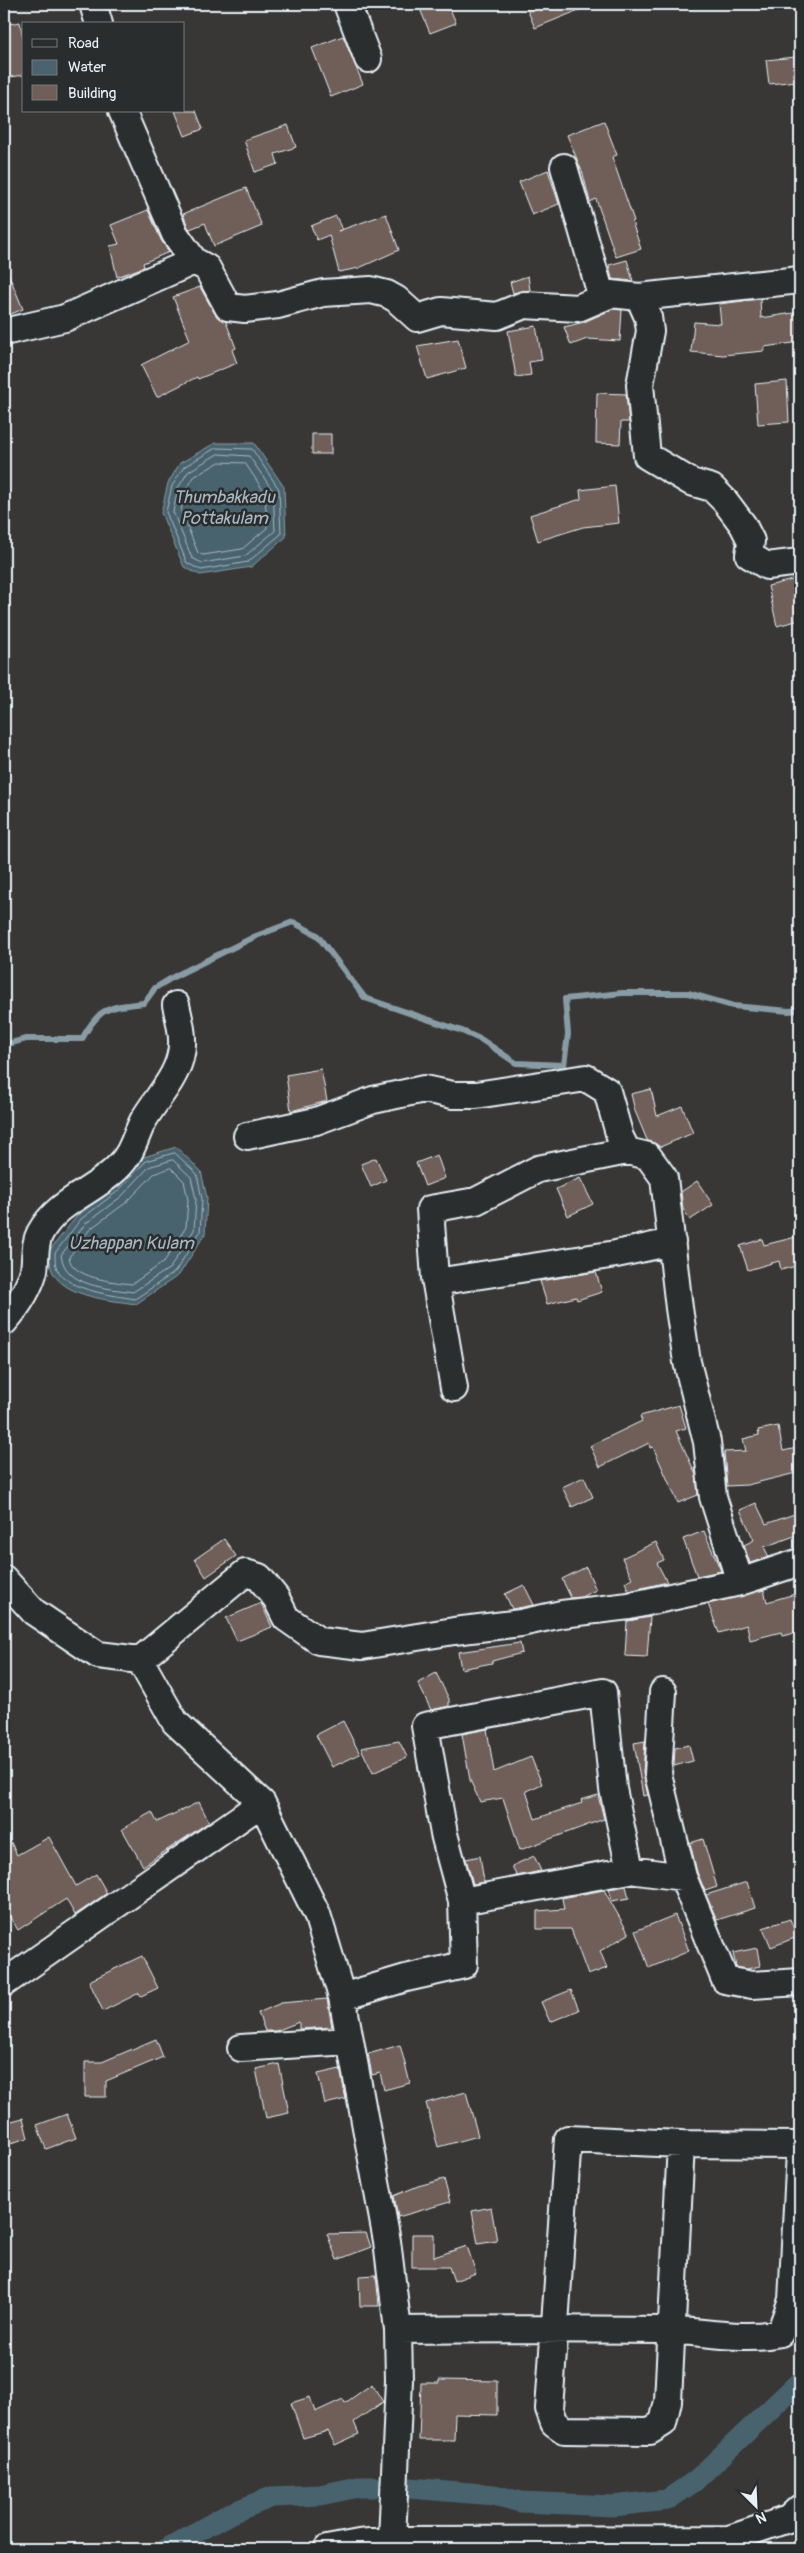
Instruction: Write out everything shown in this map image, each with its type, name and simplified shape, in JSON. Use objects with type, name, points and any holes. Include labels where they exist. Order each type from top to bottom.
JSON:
[{"type":"street","points":[[93,4],[98,22]]},
{"type":"street","points":[[347,4],[368,59]]},
{"type":"street","points":[[122,112],[164,214],[194,261],[207,268],[228,307],[245,309],[278,305],[323,294],[371,290],[387,294],[417,318],[441,312],[497,316],[524,305],[578,308],[617,294],[638,297],[800,280]]},
{"type":"street","points":[[564,167],[602,298]]},
{"type":"street","points":[[4,332],[65,318],[194,261]]},
{"type":"street","points":[[638,297],[648,317],[650,331],[640,385],[647,456],[666,465],[692,482],[712,488],[725,501],[743,525],[751,541],[749,556],[767,566],[800,562]]},
{"type":"street","points":[[4,1322],[17,1307],[29,1285],[39,1234],[51,1217],[76,1195],[118,1168],[129,1154],[144,1120],[166,1087],[180,1058],[182,1029],[176,1005]]},
{"type":"street","points":[[247,1136],[316,1121],[373,1100],[424,1089],[453,1095],[476,1095],[548,1086],[586,1078],[606,1092],[620,1137],[627,1151]]},
{"type":"street","points":[[454,1388],[436,1282],[429,1221],[430,1209],[476,1201],[538,1169],[627,1151],[648,1156],[664,1178],[687,1362],[707,1442],[713,1497],[740,1582]]},
{"type":"street","points":[[436,1282],[616,1254],[672,1242]]},
{"type":"street","points":[[4,1579],[34,1612],[98,1655],[140,1660],[245,1573],[259,1577],[276,1598],[286,1618],[318,1641],[362,1646],[562,1614],[629,1606],[740,1582],[800,1562]]},
{"type":"street","points":[[140,1660],[175,1722],[262,1803],[317,1914],[342,1996],[348,2041],[387,2241],[398,2330],[400,2380],[393,2544]]},
{"type":"street","points":[[342,1996],[389,1982],[464,1965],[462,1901],[444,1834],[425,1726],[544,1701],[603,1692],[613,1790],[630,1870]]},
{"type":"street","points":[[663,1692],[658,1774],[683,1876],[726,1980],[752,1985],[800,1982]]},
{"type":"street","points":[[4,1983],[262,1803]]},
{"type":"street","points":[[462,1901],[630,1870],[683,1876]]},
{"type":"street","points":[[241,2048],[348,2041]]},
{"type":"street","points":[[681,2144],[668,2401],[663,2423],[650,2431],[564,2430],[554,2422],[549,2409],[568,2139],[681,2144],[800,2146]]},
{"type":"street","points":[[398,2330],[555,2328],[671,2331],[761,2337],[780,2333],[792,2300],[800,2152]]},
{"type":"street","points":[[331,2548],[393,2544],[729,2540],[788,2519],[800,2508]]},
{"type":"water","name":"Thumbakkadu Pottakulam","points":[[215,443],[254,443],[284,487],[286,537],[251,567],[200,575],[184,567],[161,513],[168,483],[180,463]]},
{"type":"water","name":"Uzhappan Kulam","points":[[176,1147],[201,1171],[207,1198],[205,1234],[179,1275],[136,1304],[90,1296],[67,1287],[58,1280],[51,1269],[49,1251],[77,1216],[115,1187],[144,1157]]},
{"type":"building","points":[[418,4],[448,4],[456,23],[430,33]]},
{"type":"building","points":[[525,4],[594,4],[535,28]]},
{"type":"building","points":[[20,22],[22,33],[22,75],[4,78],[4,25]]},
{"type":"building","points":[[343,36],[363,84],[331,97],[312,48]]},
{"type":"building","points":[[795,57],[797,81],[769,84],[766,60]]},
{"type":"building","points":[[196,111],[203,129],[185,136],[175,112]]},
{"type":"building","points":[[604,121],[617,155],[612,157],[634,221],[632,222],[641,249],[616,257],[596,199],[590,202],[583,174],[567,135]]},
{"type":"building","points":[[288,125],[296,147],[275,154],[278,164],[255,172],[244,140]]},
{"type":"building","points":[[548,170],[559,204],[532,215],[519,182]]},
{"type":"building","points":[[246,188],[262,226],[214,246],[205,223],[190,229],[188,227],[183,214]]},
{"type":"building","points":[[148,210],[161,240],[169,252],[143,263],[144,267],[117,277],[110,246],[119,244],[111,225]]},
{"type":"building","points":[[386,214],[399,250],[359,268],[339,272],[329,235],[317,240],[311,226],[336,216],[342,230]]},
{"type":"building","points":[[627,260],[633,281],[612,279],[609,265]]},
{"type":"building","points":[[4,263],[23,309],[4,317]]},
{"type":"building","points":[[528,276],[530,290],[513,293],[510,282]]},
{"type":"building","points":[[200,287],[215,314],[226,322],[236,348],[232,350],[237,363],[198,379],[197,377],[157,397],[141,365],[190,340],[173,297]]},
{"type":"building","points":[[760,299],[761,318],[800,312],[800,342],[764,347],[764,351],[723,355],[691,352],[694,322],[721,324],[719,304]]},
{"type":"building","points":[[613,309],[622,310],[620,341],[587,339],[571,345],[564,327],[584,322]]},
{"type":"building","points":[[536,326],[542,360],[529,362],[531,375],[516,377],[508,331]]},
{"type":"building","points":[[458,339],[466,368],[427,379],[417,346]]},
{"type":"building","points":[[787,381],[789,422],[758,424],[755,384]]},
{"type":"building","points":[[597,393],[626,394],[629,422],[621,422],[620,444],[596,443]]},
{"type":"building","points":[[312,434],[331,434],[331,454],[312,454]]},
{"type":"building","points":[[615,486],[619,523],[583,527],[538,541],[530,515],[581,499],[580,490]]},
{"type":"building","points":[[800,578],[800,620],[777,626],[768,586]]},
{"type":"building","points":[[321,1069],[327,1101],[291,1111],[286,1075]]},
{"type":"building","points":[[651,1089],[657,1116],[682,1106],[693,1133],[660,1147],[647,1140],[635,1111],[631,1094]]},
{"type":"building","points":[[437,1155],[445,1178],[425,1186],[416,1163]]},
{"type":"building","points":[[376,1158],[386,1180],[371,1187],[361,1164]]},
{"type":"building","points":[[580,1178],[593,1204],[568,1216],[556,1189]]},
{"type":"building","points":[[697,1181],[713,1205],[690,1220],[683,1209],[681,1192]]},
{"type":"building","points":[[800,1236],[800,1265],[781,1270],[779,1261],[748,1270],[740,1246],[762,1239],[764,1245]]},
{"type":"building","points":[[596,1272],[602,1292],[577,1300],[576,1297],[547,1304],[540,1281]]},
{"type":"building","points":[[679,1405],[686,1428],[676,1431],[696,1475],[698,1495],[678,1503],[653,1447],[650,1448],[649,1443],[600,1467],[590,1446],[642,1421],[640,1416]]},
{"type":"building","points":[[778,1426],[783,1451],[797,1448],[800,1472],[747,1485],[727,1486],[724,1452],[746,1451],[743,1439],[759,1435],[758,1430]]},
{"type":"building","points":[[584,1477],[593,1497],[572,1507],[562,1487]]},
{"type":"building","points":[[756,1503],[766,1524],[800,1512],[800,1534],[764,1547],[769,1557],[750,1563],[744,1545],[754,1540],[740,1510]]},
{"type":"building","points":[[704,1531],[721,1571],[697,1576],[683,1539]]},
{"type":"building","points":[[224,1539],[236,1556],[206,1577],[195,1559]]},
{"type":"building","points":[[656,1542],[664,1560],[657,1563],[667,1582],[629,1591],[625,1582],[632,1578],[622,1558]]},
{"type":"building","points":[[586,1567],[596,1590],[581,1597],[571,1598],[562,1579]]},
{"type":"building","points":[[524,1585],[534,1605],[512,1609],[505,1594]]},
{"type":"building","points":[[764,1590],[767,1602],[795,1594],[800,1614],[800,1632],[782,1636],[781,1632],[750,1640],[747,1625],[719,1633],[708,1604]]},
{"type":"building","points":[[261,1603],[272,1627],[237,1641],[226,1618]]},
{"type":"building","points":[[650,1617],[647,1657],[625,1656],[627,1621]]},
{"type":"building","points":[[520,1643],[522,1653],[492,1661],[492,1663],[461,1669],[458,1652]]},
{"type":"building","points":[[436,1673],[449,1699],[449,1706],[431,1710],[418,1683]]},
{"type":"building","points":[[343,1721],[360,1754],[332,1767],[316,1735]]},
{"type":"building","points":[[487,1729],[494,1772],[531,1757],[542,1784],[526,1791],[535,1819],[582,1803],[581,1800],[598,1795],[604,1819],[520,1850],[503,1798],[480,1802],[470,1780],[462,1734]]},
{"type":"building","points":[[399,1741],[407,1757],[373,1773],[361,1748]]},
{"type":"building","points":[[645,1741],[643,1773],[648,1795],[643,1796],[634,1743]]},
{"type":"building","points":[[689,1745],[693,1761],[674,1766],[675,1748]]},
{"type":"building","points":[[199,1802],[209,1822],[143,1866],[122,1829],[152,1812],[157,1822]]},
{"type":"building","points":[[4,1828],[17,1855],[49,1837],[76,1886],[96,1874],[107,1893],[75,1915],[66,1899],[18,1930],[4,1908]]},
{"type":"building","points":[[703,1839],[717,1887],[705,1891],[697,1872],[690,1843]]},
{"type":"building","points":[[480,1856],[484,1882],[473,1884],[466,1859]]},
{"type":"building","points":[[534,1856],[541,1871],[517,1876],[512,1866]]},
{"type":"building","points":[[747,1882],[755,1908],[717,1920],[706,1895]]},
{"type":"building","points":[[626,1886],[629,1898],[612,1901],[609,1889]]},
{"type":"building","points":[[604,1890],[629,1934],[600,1951],[607,1968],[588,1975],[571,1929],[537,1929],[537,1911],[564,1909],[562,1898]]},
{"type":"building","points":[[675,1915],[689,1951],[649,1968],[635,1931]]},
{"type":"building","points":[[790,1919],[797,1937],[771,1947],[763,1928]]},
{"type":"building","points":[[757,1948],[760,1966],[747,1969],[736,1967],[733,1953]]},
{"type":"building","points":[[142,1956],[158,1988],[141,1996],[139,1993],[103,2011],[89,1981]]},
{"type":"building","points":[[571,1990],[579,2010],[550,2022],[541,2002]]},
{"type":"building","points":[[327,1999],[332,2027],[299,2029],[299,2022],[276,2031],[265,2031],[258,2013],[281,2003]]},
{"type":"building","points":[[156,2039],[163,2057],[106,2081],[106,2097],[85,2097],[85,2062],[102,2062]]},
{"type":"building","points":[[400,2045],[410,2083],[384,2090],[380,2073],[372,2075],[368,2054]]},
{"type":"building","points":[[279,2064],[289,2113],[266,2118],[256,2069]]},
{"type":"building","points":[[340,2069],[346,2099],[325,2104],[318,2074]]},
{"type":"building","points":[[466,2092],[478,2136],[438,2147],[426,2103]]},
{"type":"building","points":[[67,2114],[76,2138],[46,2149],[37,2125]]},
{"type":"building","points":[[23,2118],[28,2138],[4,2145],[4,2123]]},
{"type":"building","points":[[444,2179],[450,2202],[398,2217],[394,2196],[418,2186]]},
{"type":"building","points":[[491,2207],[497,2241],[478,2244],[472,2211]]},
{"type":"building","points":[[366,2233],[371,2247],[337,2260],[327,2234]]},
{"type":"building","points":[[412,2234],[434,2234],[434,2257],[467,2246],[476,2273],[454,2281],[449,2267],[412,2267]]},
{"type":"building","points":[[376,2275],[379,2306],[360,2306],[359,2276]]},
{"type":"building","points":[[439,2380],[497,2381],[497,2415],[455,2414],[454,2440],[419,2440],[421,2383],[439,2383]]},
{"type":"building","points":[[372,2384],[383,2402],[354,2422],[359,2434],[335,2445],[328,2431],[303,2438],[291,2403],[310,2397],[315,2412],[343,2399],[345,2403]]},
{"type":"waterway","points":[[4,1045],[26,1039],[82,1039],[94,1020],[107,1010],[114,1007],[144,1003],[155,988],[175,976],[256,936],[293,922],[317,935],[365,998],[462,1031],[482,1040],[516,1063],[564,1065],[568,1034],[565,999],[622,993],[688,993],[733,1006],[789,1011],[800,1010]]},
{"type":"waterway","points":[[410,2488],[494,2495],[521,2502],[613,2506],[667,2500],[695,2481],[800,2381]]},
{"type":"waterway","points":[[166,2549],[231,2513],[272,2497],[320,2495],[358,2487],[373,2487]]}]
